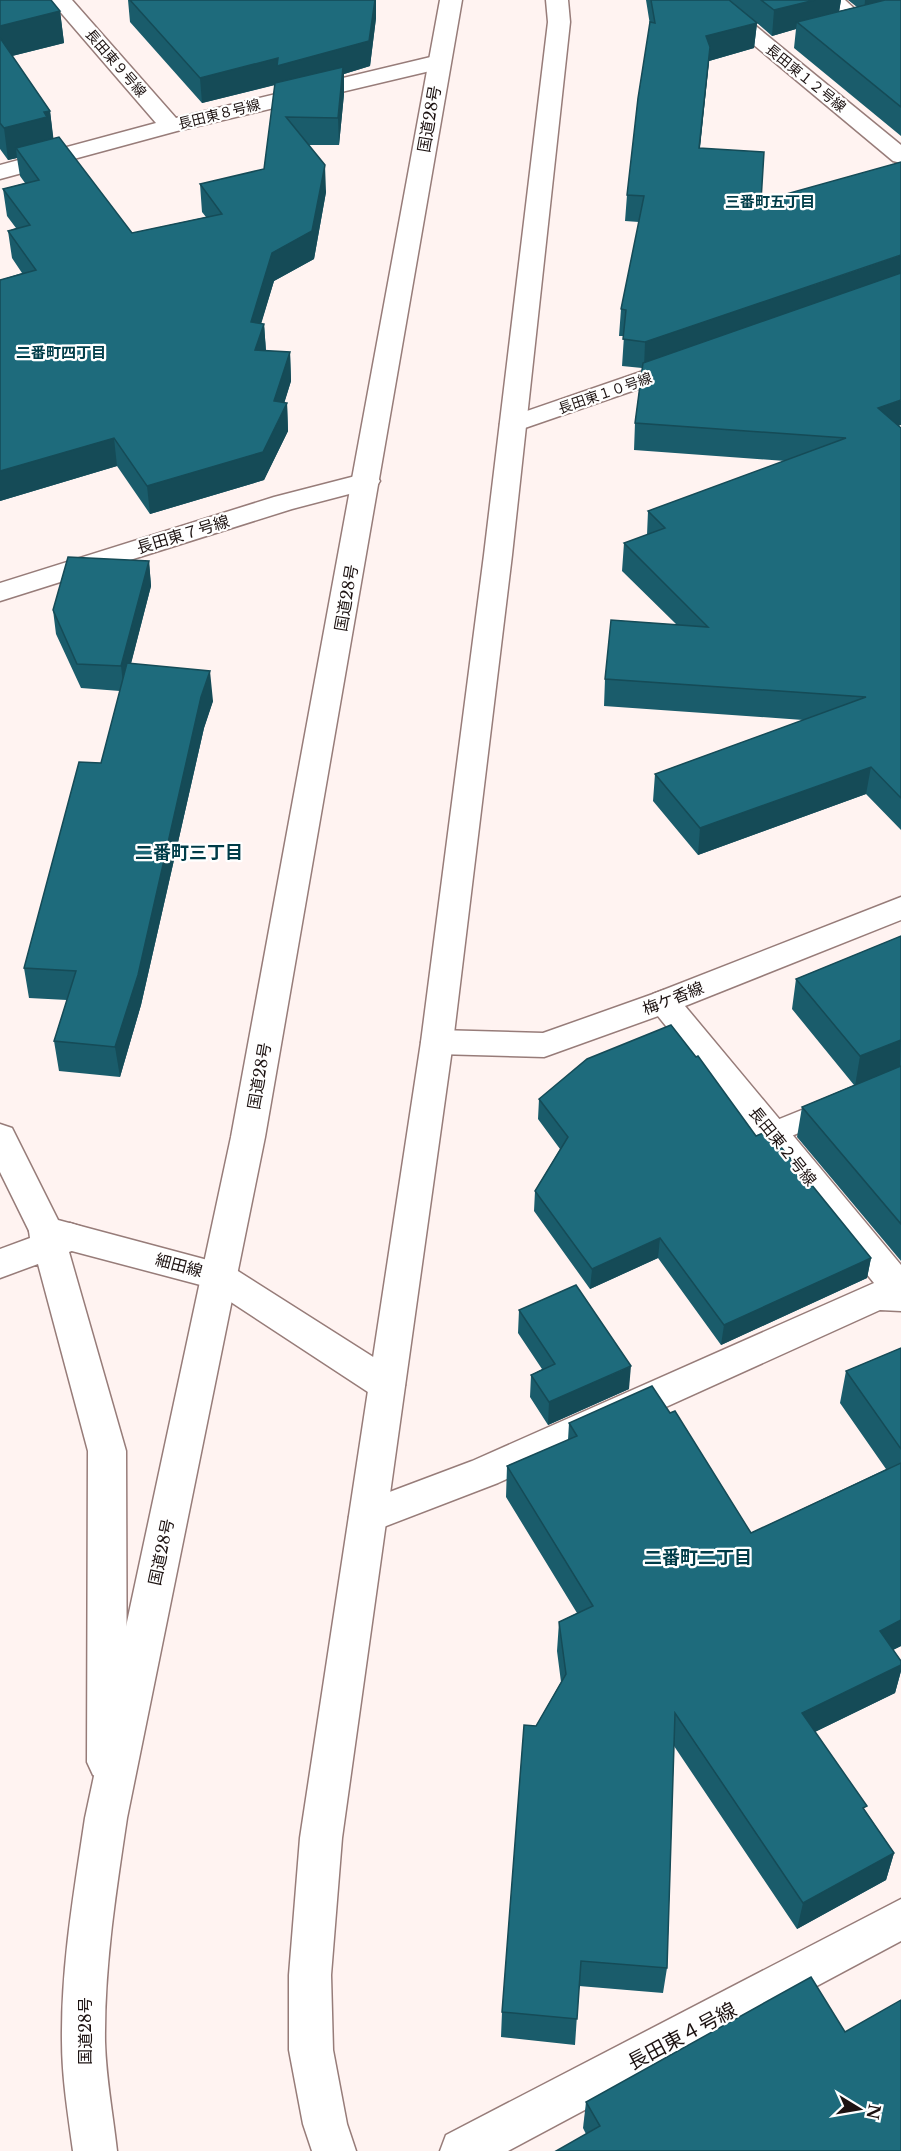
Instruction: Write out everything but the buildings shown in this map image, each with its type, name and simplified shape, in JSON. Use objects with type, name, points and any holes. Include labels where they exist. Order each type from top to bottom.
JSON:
[{"type":"main road","name":"長田東９号線","points":[[61,0],[171,126]]},
{"type":"main road","name":"国道28号","points":[[95,2151],[85,2073],[85,1984],[93,1898],[106,1818],[250,1125],[367,481],[451,0]]},
{"type":"main road","points":[[334,2151],[325,2124],[310,2050],[309,1976],[321,1838],[437,1042],[513,424],[559,22],[557,0]]},
{"type":"main road","name":"長田東１２号線","points":[[711,0],[901,156]]},
{"type":"main road","points":[[832,0],[858,22]]},
{"type":"main road","points":[[836,28],[880,17]]},
{"type":"main road","points":[[767,46],[790,40]]},
{"type":"main road","name":"長田東８号線","points":[[0,172],[171,126],[439,62]]},
{"type":"main road","name":"長田東１０号線","points":[[513,424],[711,356]]},
{"type":"main road","name":"長田東７号線","points":[[0,592],[283,503],[367,481]]},
{"type":"main road","name":"梅ケ香線","points":[[437,1042],[544,1045],[664,1002],[901,908]]},
{"type":"main road","name":"長田東２号線","points":[[664,1002],[901,1290]]},
{"type":"main road","points":[[0,1137],[55,1238],[107,1451],[106,1818]]},
{"type":"main road","points":[[0,1264],[55,1238]]},
{"type":"main road","name":"細田線","points":[[55,1238],[218,1276],[387,1385]]},
{"type":"main road","points":[[368,1517],[485,1472],[877,1296],[901,1297]]},
{"type":"main road","name":"長田東４号線","points":[[462,2151],[901,1919]]},
{"type":"lane","points":[[772,1133],[901,1080]]},
{"type":"district","name":"三番町五丁目","points":[[770,201]]},
{"type":"district","name":"二番町四丁目","points":[[61,352]]},
{"type":"district","name":"二番町三丁目","points":[[189,853]]},
{"type":"district","name":"二番町二丁目","points":[[698,1558]]}]
